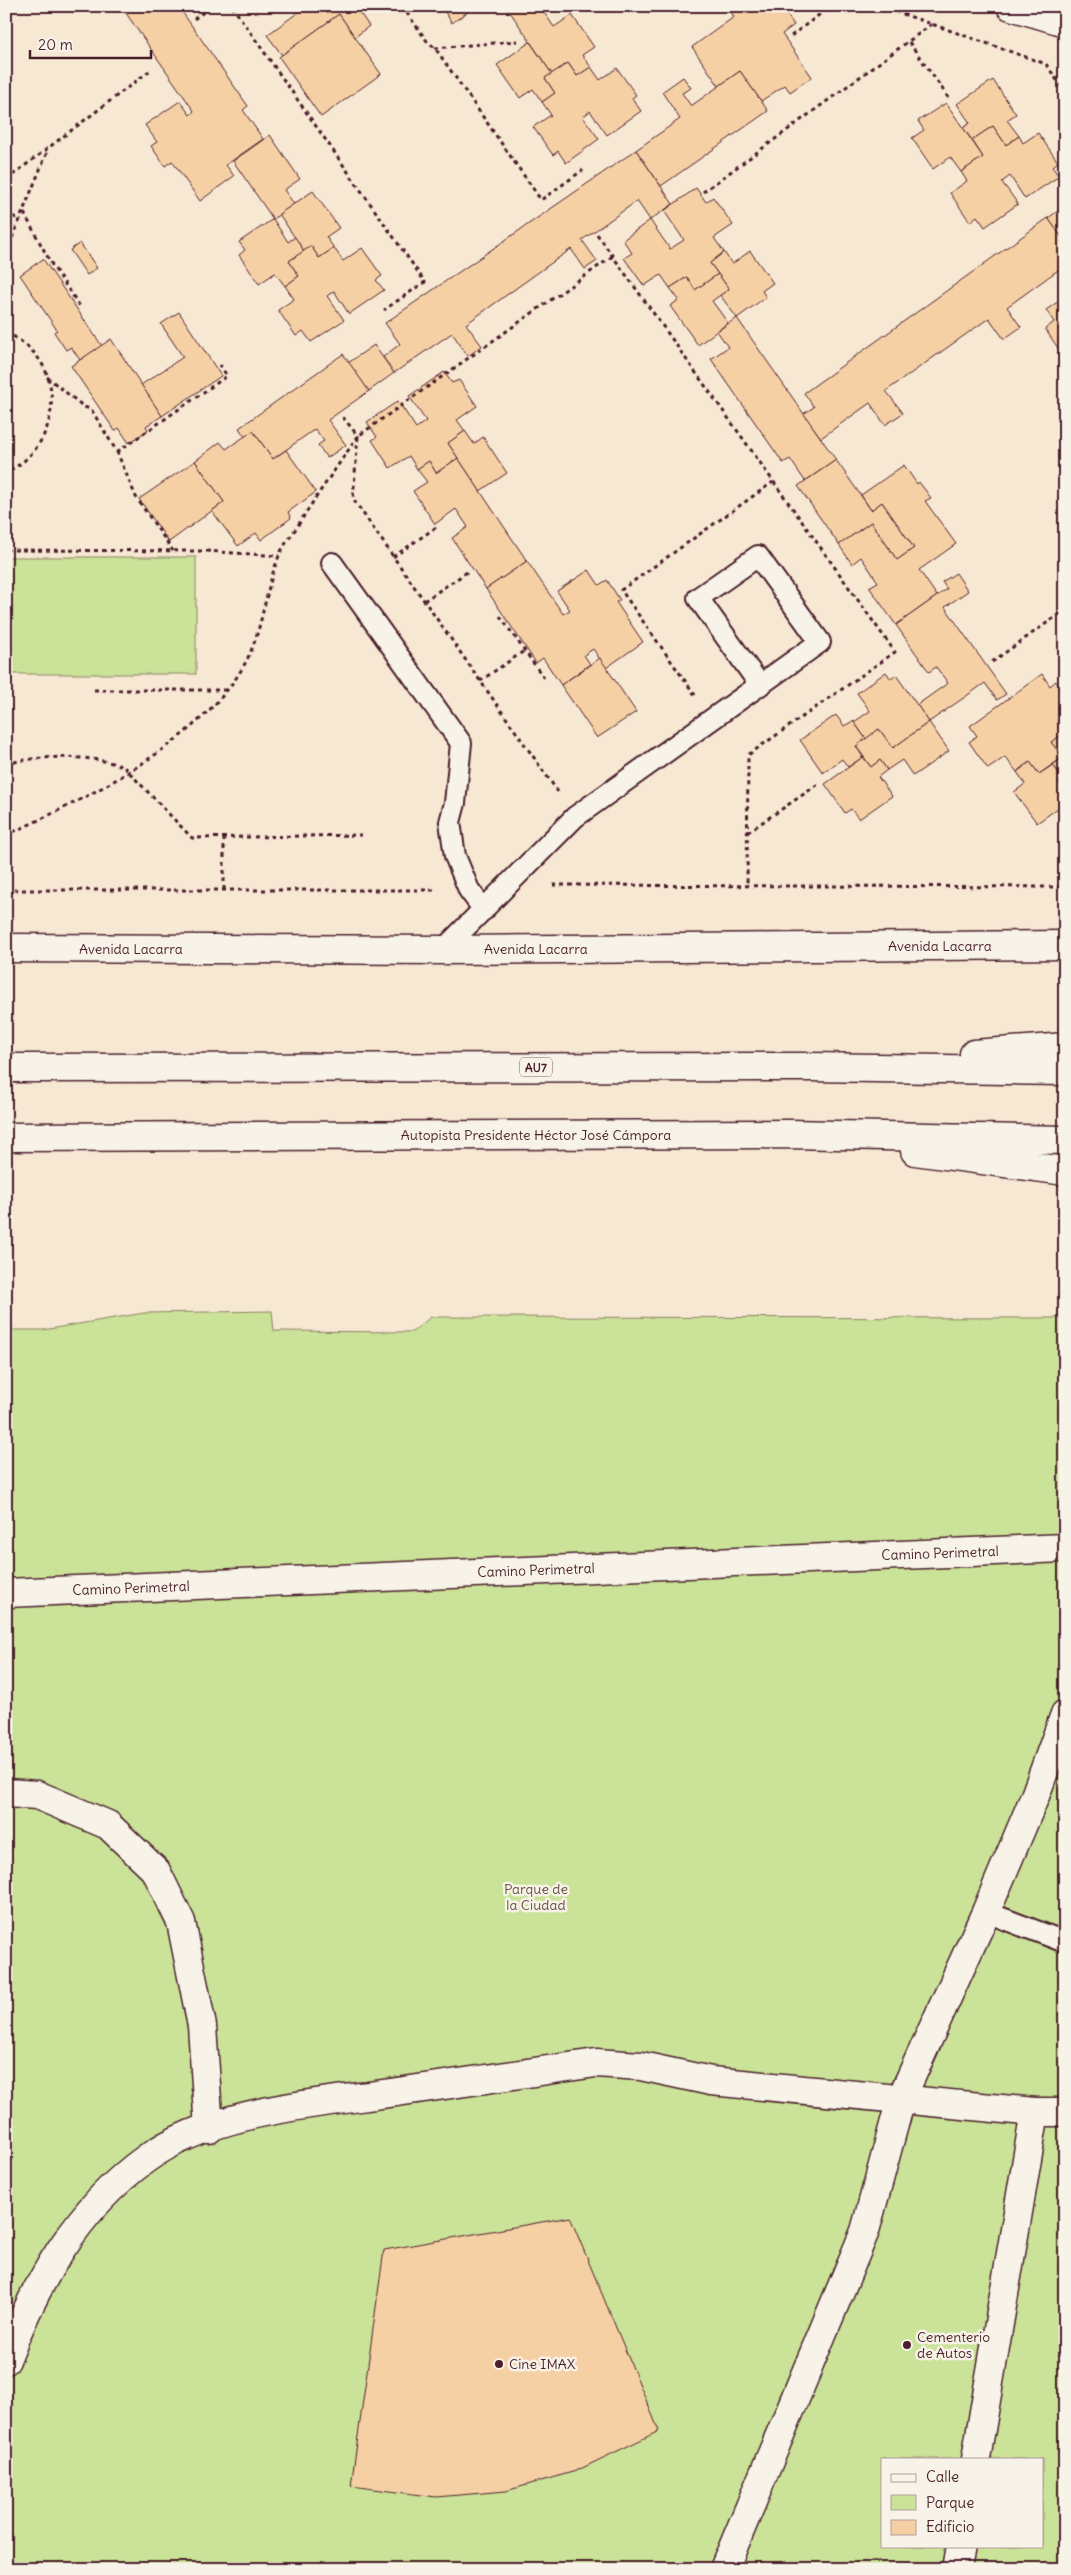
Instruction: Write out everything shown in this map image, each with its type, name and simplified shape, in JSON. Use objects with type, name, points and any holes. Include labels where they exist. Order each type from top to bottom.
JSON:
[{"type":"main road","points":[[1011,6],[1065,22]]},
{"type":"main road","name":"Avenida Lacarra","points":[[6,948],[443,950],[1065,945]]},
{"type":"main road","points":[[810,1067],[1065,1047]]},
{"type":"main road","name":"AU7","points":[[6,1068],[810,1067],[1065,1071]]},
{"type":"main road","points":[[790,1134],[1065,1171]]},
{"type":"main road","name":"Autopista Presidente Héctor José Cámpora","points":[[6,1137],[790,1134],[1065,1140]]},
{"type":"main road","name":"Camino Perimetral","points":[[6,1593],[1065,1548]]},
{"type":"main road","points":[[724,2569],[865,2231],[901,2099],[986,1912],[1035,1796],[1065,1714]]},
{"type":"main road","points":[[6,1793],[37,1795],[108,1825],[156,1871],[181,1922],[202,2026],[209,2129]]},
{"type":"main road","points":[[6,2360],[26,2309],[53,2259],[76,2227],[106,2193],[147,2158],[176,2142],[250,2116],[317,2104],[596,2063],[641,2066],[711,2081],[1035,2112],[1065,2112]]},
{"type":"main road","points":[[976,2458],[1035,2112]]},
{"type":"main road","points":[[957,2569],[961,2548]]},
{"type":"lane","points":[[443,950],[575,817],[760,685],[820,642],[758,556],[698,598],[760,685]]},
{"type":"lane","points":[[332,563],[461,743],[455,803],[450,822],[455,856],[469,890],[484,910]]},
{"type":"lane","points":[[986,1912],[1065,1942]]},
{"type":"path","points":[[194,19],[212,6]]},
{"type":"path","points":[[232,6],[425,282],[384,310]]},
{"type":"path","points":[[402,6],[427,41],[436,48],[541,200],[583,170]]},
{"type":"path","points":[[790,36],[830,6]]},
{"type":"path","points":[[880,6],[1046,64],[1065,92]]},
{"type":"path","points":[[703,192],[932,24]]},
{"type":"path","points":[[436,48],[518,41]]},
{"type":"path","points":[[909,42],[950,100]]},
{"type":"path","points":[[6,180],[152,69]]},
{"type":"path","points":[[6,254],[21,221],[48,148]]},
{"type":"path","points":[[6,212],[21,221]]},
{"type":"path","points":[[24,213],[52,265],[82,308]]},
{"type":"path","points":[[6,835],[61,811],[178,740],[195,726],[244,667],[264,613],[279,556],[358,436],[613,256]]},
{"type":"path","points":[[6,332],[25,343],[41,362],[50,384],[52,408],[46,431],[34,452],[16,468],[6,472]]},
{"type":"path","points":[[117,452],[227,376],[220,364]]},
{"type":"path","points":[[47,377],[84,407],[91,409],[117,452],[136,498],[173,552]]},
{"type":"path","points":[[342,416],[358,436],[352,499],[575,817]]},
{"type":"path","points":[[394,557],[438,526]]},
{"type":"path","points":[[6,550],[205,551],[279,556]]},
{"type":"path","points":[[424,601],[470,570]]},
{"type":"path","points":[[992,662],[1065,610]]},
{"type":"path","points":[[500,616],[546,681]]},
{"type":"path","points":[[480,681],[524,651]]},
{"type":"path","points":[[94,690],[226,690]]},
{"type":"path","points":[[6,764],[68,757],[113,763],[127,771],[192,838],[361,835]]},
{"type":"path","points":[[747,832],[818,785]]},
{"type":"path","points":[[224,838],[224,890]]},
{"type":"green space","points":[[6,557],[196,557],[196,674],[6,674]]},
{"type":"green space","name":"Parque de la Ciudad","points":[[272,1311],[274,1331],[412,1332],[431,1317],[1065,1318],[1065,2569],[6,2569],[6,1330],[43,1330],[144,1313]]},
{"type":"building","points":[[121,6],[178,6],[248,106],[243,110],[263,139],[226,165],[234,176],[200,201],[172,161],[165,166],[151,146],[157,142],[145,125],[180,101],[190,115],[194,111]]},
{"type":"building","points":[[307,6],[355,6],[369,26],[355,37],[339,14],[282,55],[267,35]]},
{"type":"building","points":[[441,6],[476,6],[452,23]]},
{"type":"building","points":[[506,6],[544,6],[541,8],[554,27],[572,15],[594,47],[582,55],[591,67],[577,76],[568,63],[552,74]]},
{"type":"building","points":[[735,6],[781,6],[794,25],[782,34],[812,77],[790,92],[785,85],[761,101],[740,71],[719,86],[692,47],[734,17],[730,10]]},
{"type":"building","points":[[339,14],[381,74],[321,117],[279,57]]},
{"type":"building","points":[[530,42],[552,74],[545,78],[555,93],[542,102],[533,89],[520,98],[497,65]]},
{"type":"building","points":[[568,63],[577,76],[591,67],[600,80],[617,68],[636,95],[632,98],[641,111],[607,135],[590,111],[583,117],[599,139],[566,163],[558,151],[553,155],[533,127],[551,115],[542,102],[555,93],[545,78]]},
{"type":"building","points":[[740,71],[768,111],[661,186],[636,150],[680,119],[662,92],[683,77],[691,88],[682,93],[691,106]]},
{"type":"building","points":[[993,80],[1016,114],[1007,120],[1019,136],[1006,145],[993,126],[972,140],[963,128],[970,123],[957,104]]},
{"type":"building","points":[[946,103],[983,157],[961,172],[950,157],[933,169],[912,138],[924,130],[918,121]]},
{"type":"building","points":[[993,126],[1006,145],[1019,136],[1023,143],[1038,133],[1058,162],[1052,167],[1059,176],[1025,199],[1010,176],[1002,182],[1018,204],[985,227],[977,216],[970,222],[950,193],[967,181],[961,172],[983,157],[972,140]]},
{"type":"building","points":[[270,135],[300,179],[284,190],[294,204],[273,219],[233,161]]},
{"type":"building","points":[[636,150],[673,204],[650,220],[637,201],[582,240],[597,261],[585,269],[571,249],[466,324],[482,346],[468,356],[452,333],[394,373],[383,357],[400,344],[385,323]]},
{"type":"building","points":[[696,188],[706,202],[713,197],[733,225],[714,238],[724,252],[710,263],[718,274],[695,290],[687,277],[670,288],[661,275],[644,286],[624,258],[632,253],[623,240],[650,220],[670,249],[684,240],[664,211]]},
{"type":"building","points":[[313,191],[339,228],[326,237],[334,248],[319,258],[311,246],[304,251],[279,214]]},
{"type":"building","points":[[1065,206],[1065,242],[1048,218]]},
{"type":"building","points":[[1048,218],[1065,242],[1065,265],[1007,307],[1021,327],[1004,339],[989,318],[886,391],[903,413],[885,425],[870,403],[821,438],[803,414],[814,407],[804,393]]},
{"type":"building","points":[[273,219],[288,242],[295,237],[304,251],[289,261],[299,276],[285,286],[275,273],[259,284],[239,255],[245,250],[239,242]]},
{"type":"building","points":[[80,243],[97,268],[87,275],[70,250]]},
{"type":"building","points":[[311,246],[319,258],[334,248],[343,261],[362,248],[382,276],[376,280],[384,290],[349,314],[334,291],[327,296],[344,320],[311,342],[303,331],[296,336],[278,310],[294,299],[285,286],[299,276],[289,261]]},
{"type":"building","points":[[750,251],[773,283],[762,291],[766,297],[737,318],[720,295],[729,289],[710,263],[724,252],[732,264]]},
{"type":"building","points":[[43,259],[102,346],[80,360],[71,347],[66,350],[54,332],[57,330],[20,275]]},
{"type":"building","points":[[718,274],[729,289],[712,301],[728,323],[698,345],[670,306],[679,300],[670,288],[687,277],[695,290]]},
{"type":"building","points":[[1065,297],[1065,358],[1045,329],[1054,322],[1046,310]]},
{"type":"building","points":[[179,312],[221,376],[162,416],[141,385],[183,357],[161,324]]},
{"type":"building","points":[[737,318],[836,460],[805,481],[790,459],[783,463],[711,359],[728,347],[717,331]]},
{"type":"building","points":[[111,339],[162,416],[146,426],[148,430],[129,443],[119,428],[115,431],[71,366]]},
{"type":"building","points":[[374,345],[394,373],[369,391],[348,363]]},
{"type":"building","points":[[343,354],[369,391],[328,420],[346,445],[327,458],[318,445],[324,441],[315,429],[273,459],[253,431],[245,437],[239,428]]},
{"type":"building","points":[[444,372],[452,383],[459,380],[477,406],[457,420],[465,431],[448,443],[458,458],[436,473],[429,461],[417,469],[409,456],[390,468],[372,440],[377,437],[367,422],[398,401],[416,428],[426,421],[409,396]]},
{"type":"building","points":[[253,431],[273,459],[286,450],[316,492],[288,512],[291,518],[261,540],[256,533],[238,546],[212,511],[224,502],[195,461],[220,442],[226,449]]},
{"type":"building","points":[[465,431],[474,444],[483,437],[507,473],[480,491],[448,443]]},
{"type":"building","points":[[458,458],[527,561],[486,589],[452,538],[468,527],[456,509],[435,524],[413,491],[427,482],[417,469],[429,461],[436,473]]},
{"type":"building","points":[[836,460],[871,510],[882,502],[914,548],[897,560],[871,522],[839,545],[798,486]]},
{"type":"building","points":[[195,461],[224,502],[169,542],[139,499]]},
{"type":"building","points":[[904,465],[917,484],[919,482],[931,498],[925,501],[956,544],[919,570],[937,596],[896,625],[869,587],[878,582],[861,557],[852,564],[839,545],[871,522],[897,560],[914,548],[882,502],[871,510],[861,495]]},
{"type":"building","points":[[527,561],[563,614],[570,610],[557,591],[589,570],[599,585],[607,580],[620,600],[616,602],[643,642],[606,668],[593,649],[584,655],[590,664],[561,685],[543,658],[536,663],[486,589]]},
{"type":"building","points":[[956,573],[968,591],[945,607],[1006,694],[997,700],[985,683],[929,722],[917,705],[948,683],[936,667],[929,672],[896,625],[947,589],[942,582]]},
{"type":"building","points":[[600,658],[636,712],[597,738],[561,685]]},
{"type":"building","points":[[886,672],[891,679],[896,675],[929,722],[893,748],[879,729],[866,739],[854,722],[870,711],[857,693]]},
{"type":"building","points":[[1042,674],[1050,686],[1056,681],[1065,694],[1065,716],[1057,722],[1065,733],[1051,742],[1063,757],[1039,774],[1030,762],[1017,772],[1005,757],[988,769],[969,742],[977,736],[970,726]]},
{"type":"building","points":[[836,715],[844,726],[853,721],[866,739],[856,746],[863,757],[848,767],[842,759],[823,773],[800,740]]},
{"type":"building","points":[[929,722],[949,751],[913,776],[902,760],[887,770],[880,760],[871,767],[856,746],[879,729],[893,748]]},
{"type":"building","points":[[1065,733],[1065,781],[1053,765],[1063,757],[1051,742]]},
{"type":"building","points":[[863,757],[871,767],[880,760],[887,770],[878,777],[892,796],[859,819],[851,809],[845,813],[825,784]]},
{"type":"building","points":[[1030,762],[1039,774],[1053,765],[1063,779],[1058,782],[1065,791],[1065,803],[1037,823],[1014,792],[1025,784],[1017,772]]},
{"type":"building","points":[[570,2217],[659,2431],[576,2471],[506,2491],[436,2497],[351,2486],[384,2250]]},
{"type":"place","name":"Cementerio de Autos","points":[[907,2345]]},
{"type":"place","name":"Cine IMAX","points":[[499,2364]]}]
